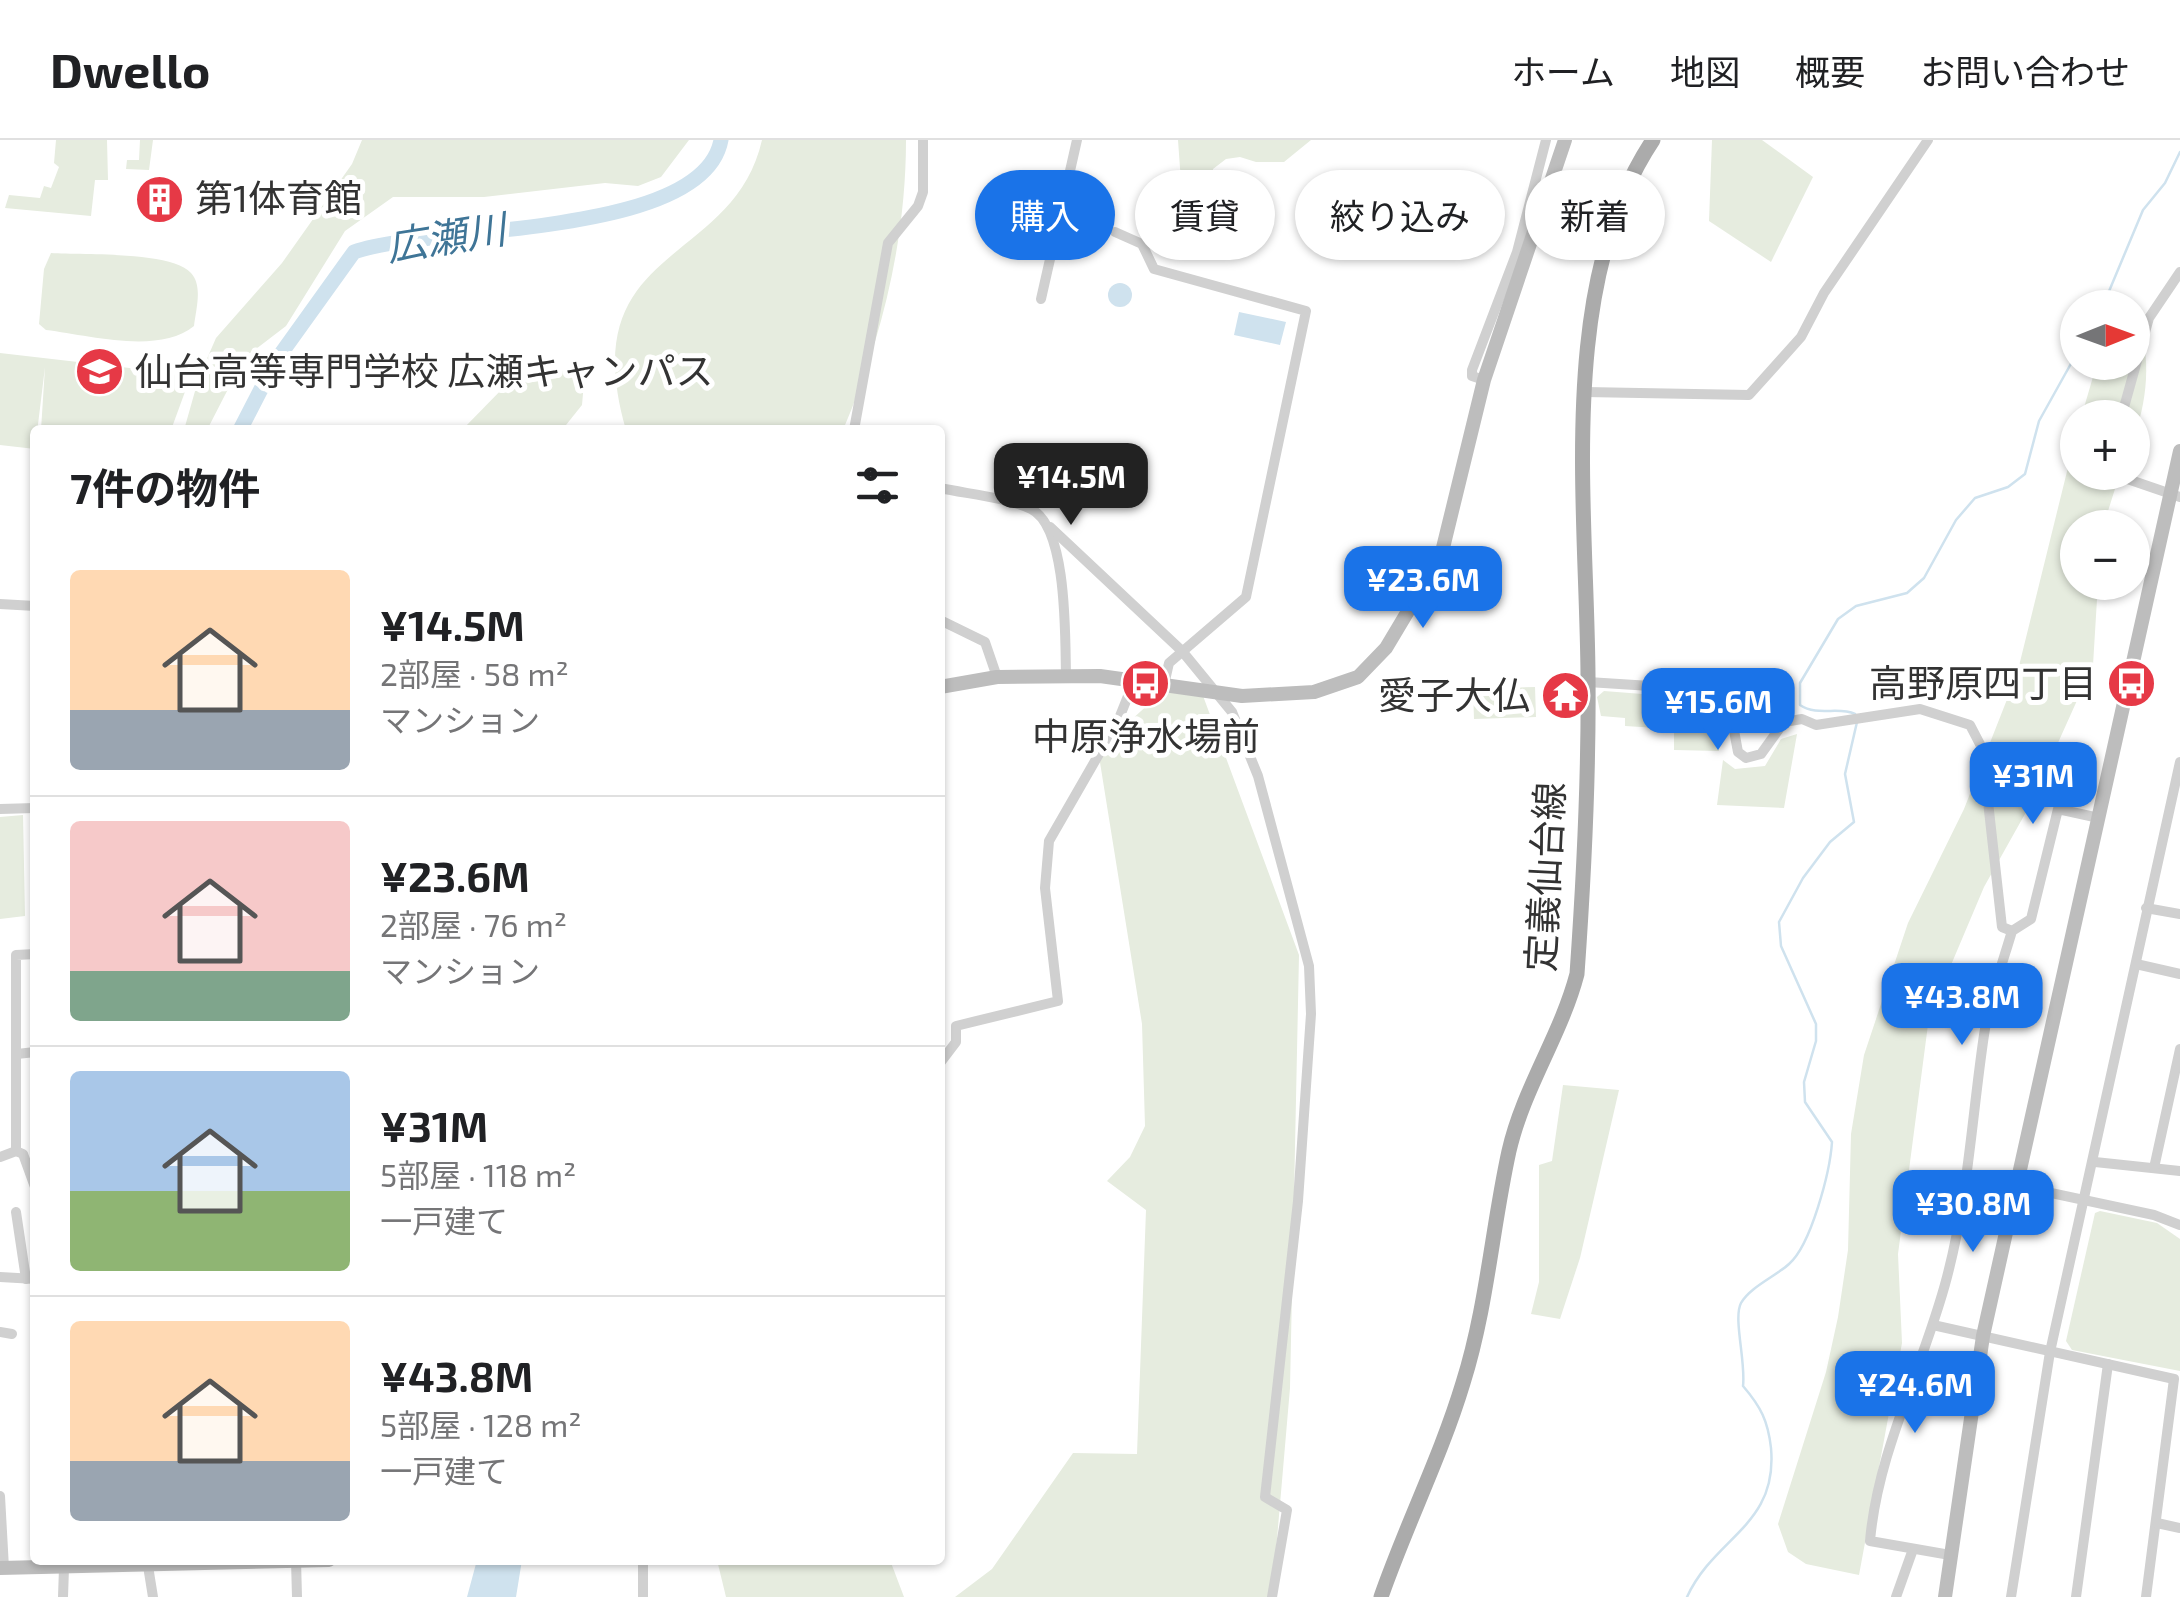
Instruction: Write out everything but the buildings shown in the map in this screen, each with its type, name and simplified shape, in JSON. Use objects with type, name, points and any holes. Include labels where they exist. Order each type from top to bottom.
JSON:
[{"type":"main road","name":"定義仙台線","points":[[1381,1597],[1464,1381],[1483,1311],[1510,1150],[1527,1098],[1568,1012],[1578,974],[1588,682],[1585,392],[1589,323],[1603,250],[1623,192],[1653,140]]},
{"type":"street","points":[[855,425],[888,242],[918,206],[923,192],[923,140]]},
{"type":"street","points":[[1041,299],[1077,140]]},
{"type":"street","points":[[1484,380],[1472,376],[1472,370],[1516,252],[1546,140]]},
{"type":"street","points":[[945,685],[997,677],[1066,677],[1134,681],[1216,694],[1326,689],[1358,677],[1386,648],[1441,556],[1484,380],[1565,140]]},
{"type":"street","points":[[1585,392],[1749,395],[1801,338],[1824,293],[1928,140]]},
{"type":"street","points":[[1115,232],[1142,244],[1154,268],[1306,311],[1246,596],[1169,662],[1164,685]]},
{"type":"street","points":[[2126,400],[2149,318],[2180,272]]},
{"type":"street","points":[[1944,1597],[1983,1336],[2014,1184],[2176,496],[2180,451]]},
{"type":"street","points":[[2150,487],[2176,496]]},
{"type":"street","points":[[945,489],[1032,510],[1182,651],[1232,712],[1258,776],[1312,982],[1298,1202],[1264,1497],[1288,1510],[1272,1597]]},
{"type":"street","points":[[1050,527],[1060,578],[1066,677]]},
{"type":"street","points":[[0,604],[30,606]]},
{"type":"street","points":[[945,622],[984,642],[997,677]]},
{"type":"street","points":[[945,1057],[956,1042],[956,1026],[1058,1001],[1045,901],[1050,841],[1118,720],[1134,681]]},
{"type":"street","points":[[1588,682],[1714,690],[1728,698],[1738,752],[1746,758],[1760,754],[1784,722],[1802,719],[1816,724],[1920,709],[1951,717],[1976,730],[2002,926],[2012,931]]},
{"type":"street","points":[[2010,1597],[2050,1352],[2095,1162],[2180,762]]},
{"type":"street","points":[[0,809],[30,808]]},
{"type":"street","points":[[1950,1556],[1870,1542],[1881,1472],[1933,1325],[1963,1212],[1984,1030],[2012,931],[2031,919],[2058,809],[2099,818]]},
{"type":"street","points":[[2146,908],[2180,914]]},
{"type":"street","points":[[16,1151],[16,955],[30,954]]},
{"type":"street","points":[[2136,964],[2180,974]]},
{"type":"street","points":[[2154,1168],[2180,1049]]},
{"type":"street","points":[[18,1054],[30,1053]]},
{"type":"street","points":[[0,1157],[16,1151],[22,1154],[30,1174]]},
{"type":"street","points":[[2095,1162],[2180,1171]]},
{"type":"street","points":[[1968,1175],[2180,1225]]},
{"type":"street","points":[[16,1212],[30,1275]]},
{"type":"street","points":[[0,1277],[30,1279]]},
{"type":"street","points":[[1933,1325],[2174,1379],[2146,1597]]},
{"type":"street","points":[[2076,1597],[2108,1364]]},
{"type":"street","points":[[0,1496],[2,1568],[57,1565],[62,1597]]},
{"type":"street","points":[[2156,1523],[2180,1528]]},
{"type":"street","points":[[1896,1597],[1912,1552]]},
{"type":"street","points":[[116,1565],[154,1565]]},
{"type":"street","points":[[296,1565],[297,1597]]},
{"type":"street","points":[[642,1565],[643,1597]]},
{"type":"street","points":[[148,1566],[153,1597]]},
{"type":"shaded area","points":[[56,140],[107,140],[108,180],[95,180],[91,216],[5,208],[9,195],[40,198],[44,186],[51,188],[59,167],[54,163]]},
{"type":"shaded area","points":[[140,140],[153,140],[149,170],[126,169],[127,160],[139,160]]},
{"type":"shaded area","points":[[362,140],[689,140],[661,177],[638,186],[605,183],[484,197],[393,197],[345,231],[286,326],[244,358],[210,425],[185,425],[199,377],[216,338],[282,263],[352,164]]},
{"type":"shaded area","points":[[762,140],[906,140],[902,215],[889,288],[845,425],[625,425],[615,369],[620,324],[638,290],[721,213],[746,182]]},
{"type":"shaded area","points":[[1178,140],[1311,140],[1284,162],[1256,162],[1240,157],[1226,159],[1213,170],[1180,170]]},
{"type":"shaded area","points":[[1712,140],[1762,140],[1813,177],[1771,262],[1709,221]]},
{"type":"shaded area","points":[[51,253],[146,258],[181,266],[197,284],[194,326],[162,340],[143,341],[46,330],[39,324],[44,269]]},
{"type":"shaded area","points":[[0,353],[173,373],[186,389],[173,425],[41,425],[45,367],[38,425],[30,425],[30,448],[0,445]]},
{"type":"shaded area","points":[[545,369],[576,372],[584,382],[582,405],[566,425],[467,425],[506,385]]},
{"type":"shaded area","points":[[2092,380],[2146,380],[2143,400],[2086,400]]},
{"type":"shaded area","points":[[2062,490],[2115,490],[2108,510],[2060,510],[2060,600],[2097,600],[2093,665],[2030,805],[1984,887],[1929,1017],[1898,1254],[1902,1343],[1859,1575],[1806,1564],[1788,1552],[1778,1524],[1826,1372],[1838,1317],[1848,1250],[1851,1134],[1864,1055],[1908,923],[1964,809],[2017,674]]},
{"type":"shaded area","points":[[1199,685],[1299,955],[1290,1388],[1272,1597],[955,1597],[992,1569],[1073,1453],[1137,1454],[1146,1210],[1107,1181],[1130,1157],[1145,1126],[1142,1024],[1098,750],[1162,692]]},
{"type":"shaded area","points":[[1535,687],[1536,717],[1474,719],[1473,689]]},
{"type":"shaded area","points":[[1604,691],[1706,699],[1715,705],[1719,751],[1674,750],[1674,729],[1625,726],[1625,718],[1601,716],[1597,697]]},
{"type":"shaded area","points":[[1797,734],[1784,808],[1717,805],[1723,760],[1735,769],[1765,766],[1781,739]]},
{"type":"shaded area","points":[[23,815],[25,916],[0,919],[0,817]]},
{"type":"shaded area","points":[[1563,1085],[1619,1090],[1580,1258],[1560,1319],[1531,1314],[1539,1282],[1539,1165],[1552,1161]]},
{"type":"shaded area","points":[[2095,1213],[2157,1223],[2180,1239],[2180,1371],[2072,1350],[2066,1341]]},
{"type":"shaded area","points":[[718,1565],[892,1565],[904,1597],[726,1597]]},
{"type":"water","points":[[1120,283],[1132,295],[1120,307],[1108,295]]},
{"type":"water","points":[[1239,312],[1286,322],[1280,345],[1234,335]]},
{"type":"water","points":[[476,1565],[521,1565],[516,1597],[467,1597]]},
{"type":"waterway","name":"広瀬川","points":[[243,425],[275,362],[354,252],[390,243],[558,223],[616,212],[666,195],[703,172],[721,140]]},
{"type":"waterway","points":[[2110,290],[2143,210],[2165,183],[2180,152]]},
{"type":"waterway","points":[[1855,714],[1800,705],[1800,683],[1838,619],[1856,606],[1907,593],[1924,578],[1956,520],[1975,498],[2008,487],[2025,474],[2039,421],[2062,380]]},
{"type":"waterway","points":[[1687,1597],[1699,1576],[1755,1513],[1771,1474],[1766,1422],[1743,1386],[1739,1310],[1750,1292],[1789,1264],[1805,1241],[1828,1171],[1832,1142],[1805,1102],[1804,1082],[1816,1041],[1816,1024],[1781,946],[1779,922],[1803,878],[1830,842],[1854,822],[1845,774],[1857,722]]},
{"type":"place","name":"第1体育館","points":[[160,199]]},
{"type":"place","name":"仙台高等専門学校 広瀬キャンパス","points":[[100,372]]},
{"type":"place","name":"中原浄水場前","points":[[1146,683]]},
{"type":"place","name":"高野原四丁目","points":[[2132,684]]},
{"type":"place","name":"愛子大仏","points":[[1565,696]]}]
